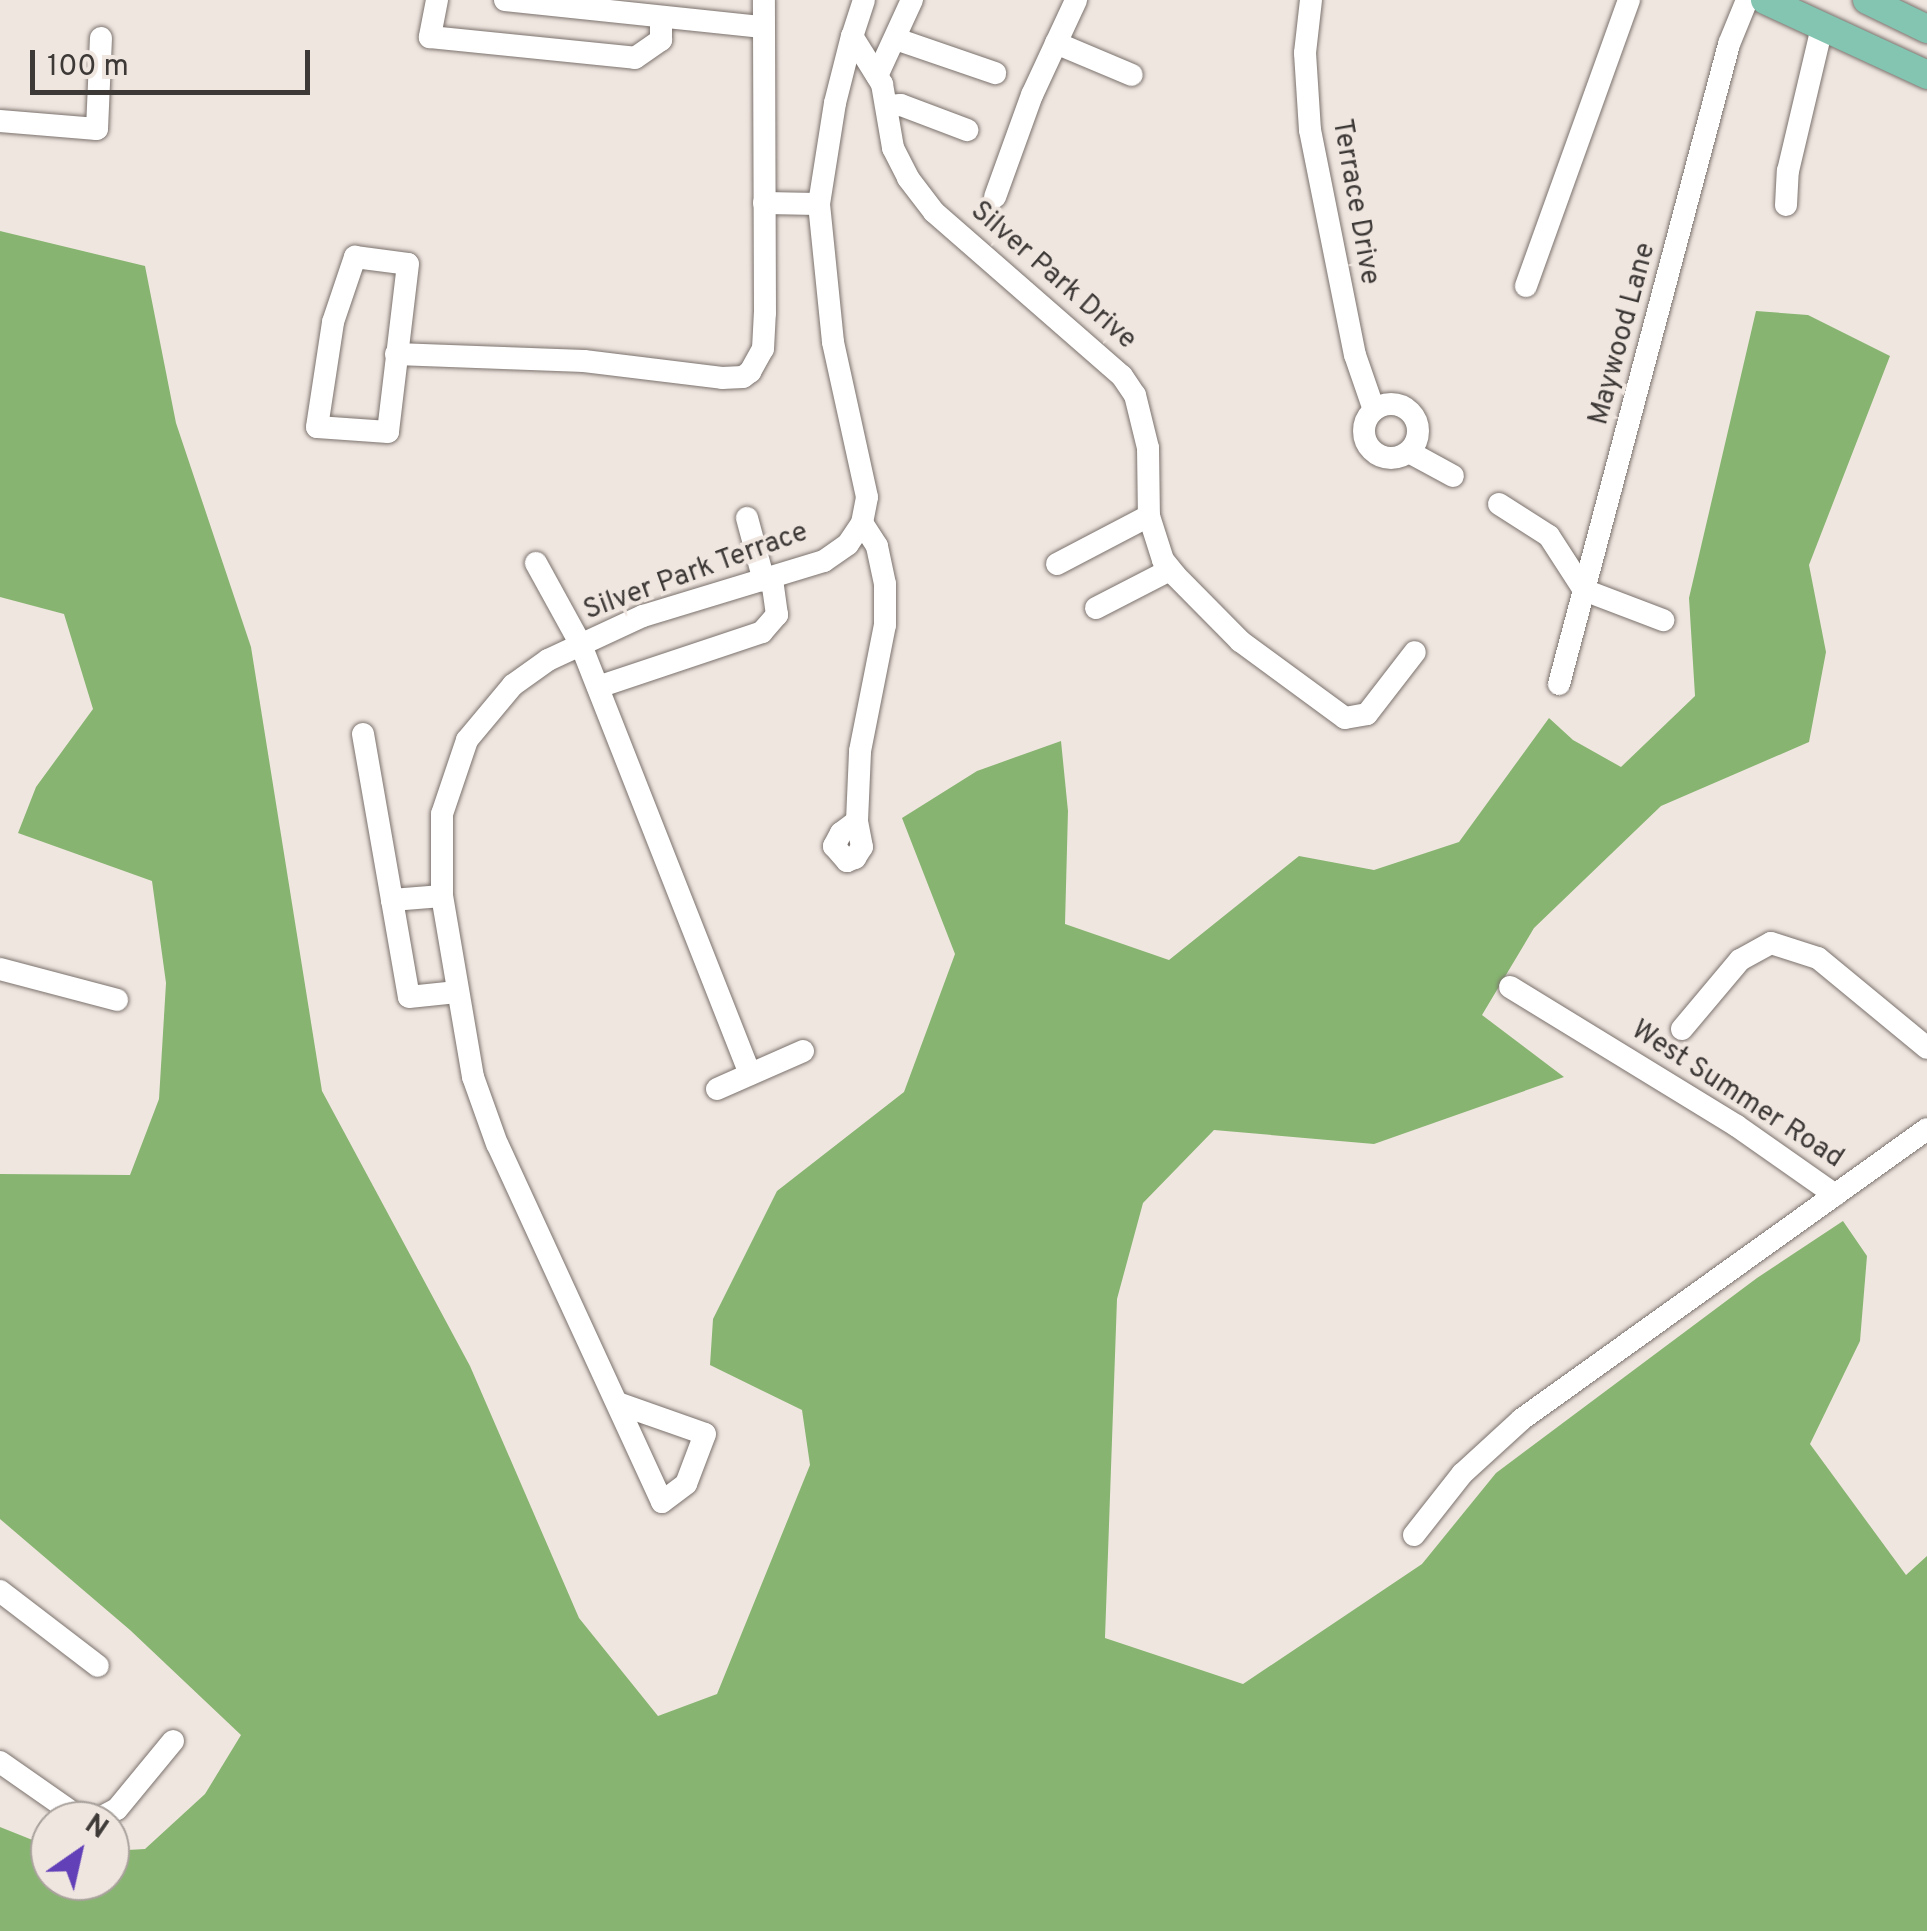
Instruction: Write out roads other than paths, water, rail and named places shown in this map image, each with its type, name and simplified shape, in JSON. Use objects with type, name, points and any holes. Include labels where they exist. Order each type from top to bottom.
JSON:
[{"type":"main road","points":[[1764,0],[1927,74]]},
{"type":"main road","points":[[1867,0],[1927,29]]},
{"type":"street","points":[[437,0],[430,37],[635,58],[661,40],[662,20]]},
{"type":"street","points":[[505,0],[762,28]]},
{"type":"street","points":[[396,354],[584,360],[743,377],[763,349],[764,0]]},
{"type":"street","points":[[857,820],[860,751],[885,625],[884,584],[876,546],[862,522],[868,497],[833,342],[819,204],[834,103],[864,0]]},
{"type":"street","points":[[877,76],[912,0]]},
{"type":"street","points":[[995,197],[1076,0]]},
{"type":"street","name":"Terrace Drive","points":[[1311,0],[1306,54],[1310,130],[1351,340],[1374,410]]},
{"type":"street","points":[[1526,286],[1629,0]]},
{"type":"street","name":"Maywood Lane","points":[[1559,684],[1730,44],[1747,0]]},
{"type":"street","points":[[1786,205],[1788,171],[1822,27]]},
{"type":"street","name":"Silver Park Drive","points":[[852,36],[877,76],[887,106],[893,148],[908,178],[934,212],[1122,376],[1135,395],[1148,448],[1149,516]]},
{"type":"street","points":[[0,121],[96,129],[102,38]]},
{"type":"street","points":[[896,39],[994,73]]},
{"type":"street","points":[[1056,44],[1132,74]]},
{"type":"street","points":[[887,106],[901,105],[967,130]]},
{"type":"street","points":[[764,203],[819,204]]},
{"type":"street","points":[[354,257],[408,264],[396,354],[388,432],[317,427],[332,322],[354,257]]},
{"type":"street","points":[[1396,404],[1414,416],[1418,438],[1409,452],[1393,458],[1372,450],[1364,430],[1374,410],[1396,404]]},
{"type":"street","points":[[1409,452],[1452,476]]},
{"type":"street","points":[[1499,504],[1549,536],[1584,590],[1663,620]]},
{"type":"street","points":[[1057,564],[1149,516],[1170,570],[1240,641],[1344,718],[1367,714],[1415,652]]},
{"type":"street","points":[[598,686],[762,632],[778,616],[748,518]]},
{"type":"street","name":"Silver Park Terrace","points":[[620,1404],[705,1434],[686,1484],[662,1502],[497,1144],[473,1077],[442,896],[442,814],[466,740],[513,684],[581,645],[644,616],[824,561],[848,544],[862,522]]},
{"type":"street","points":[[536,562],[581,645],[750,1074]]},
{"type":"street","points":[[1096,608],[1170,570]]},
{"type":"street","points":[[363,734],[410,998],[457,992]]},
{"type":"street","points":[[392,900],[442,896]]},
{"type":"street","points":[[1682,1030],[1740,960],[1770,943],[1818,958],[1927,1048]]},
{"type":"street","points":[[0,969],[117,1000]]},
{"type":"street","name":"West Summer Road","points":[[1510,987],[1728,1121],[1835,1195],[1927,1129]]},
{"type":"street","points":[[717,1089],[803,1051]]},
{"type":"street","points":[[1414,1535],[1462,1474],[1522,1419],[1835,1195]]},
{"type":"street","points":[[0,1591],[98,1666]]},
{"type":"street","points":[[0,1762],[73,1813],[98,1819],[118,1809],[173,1741]]}]
